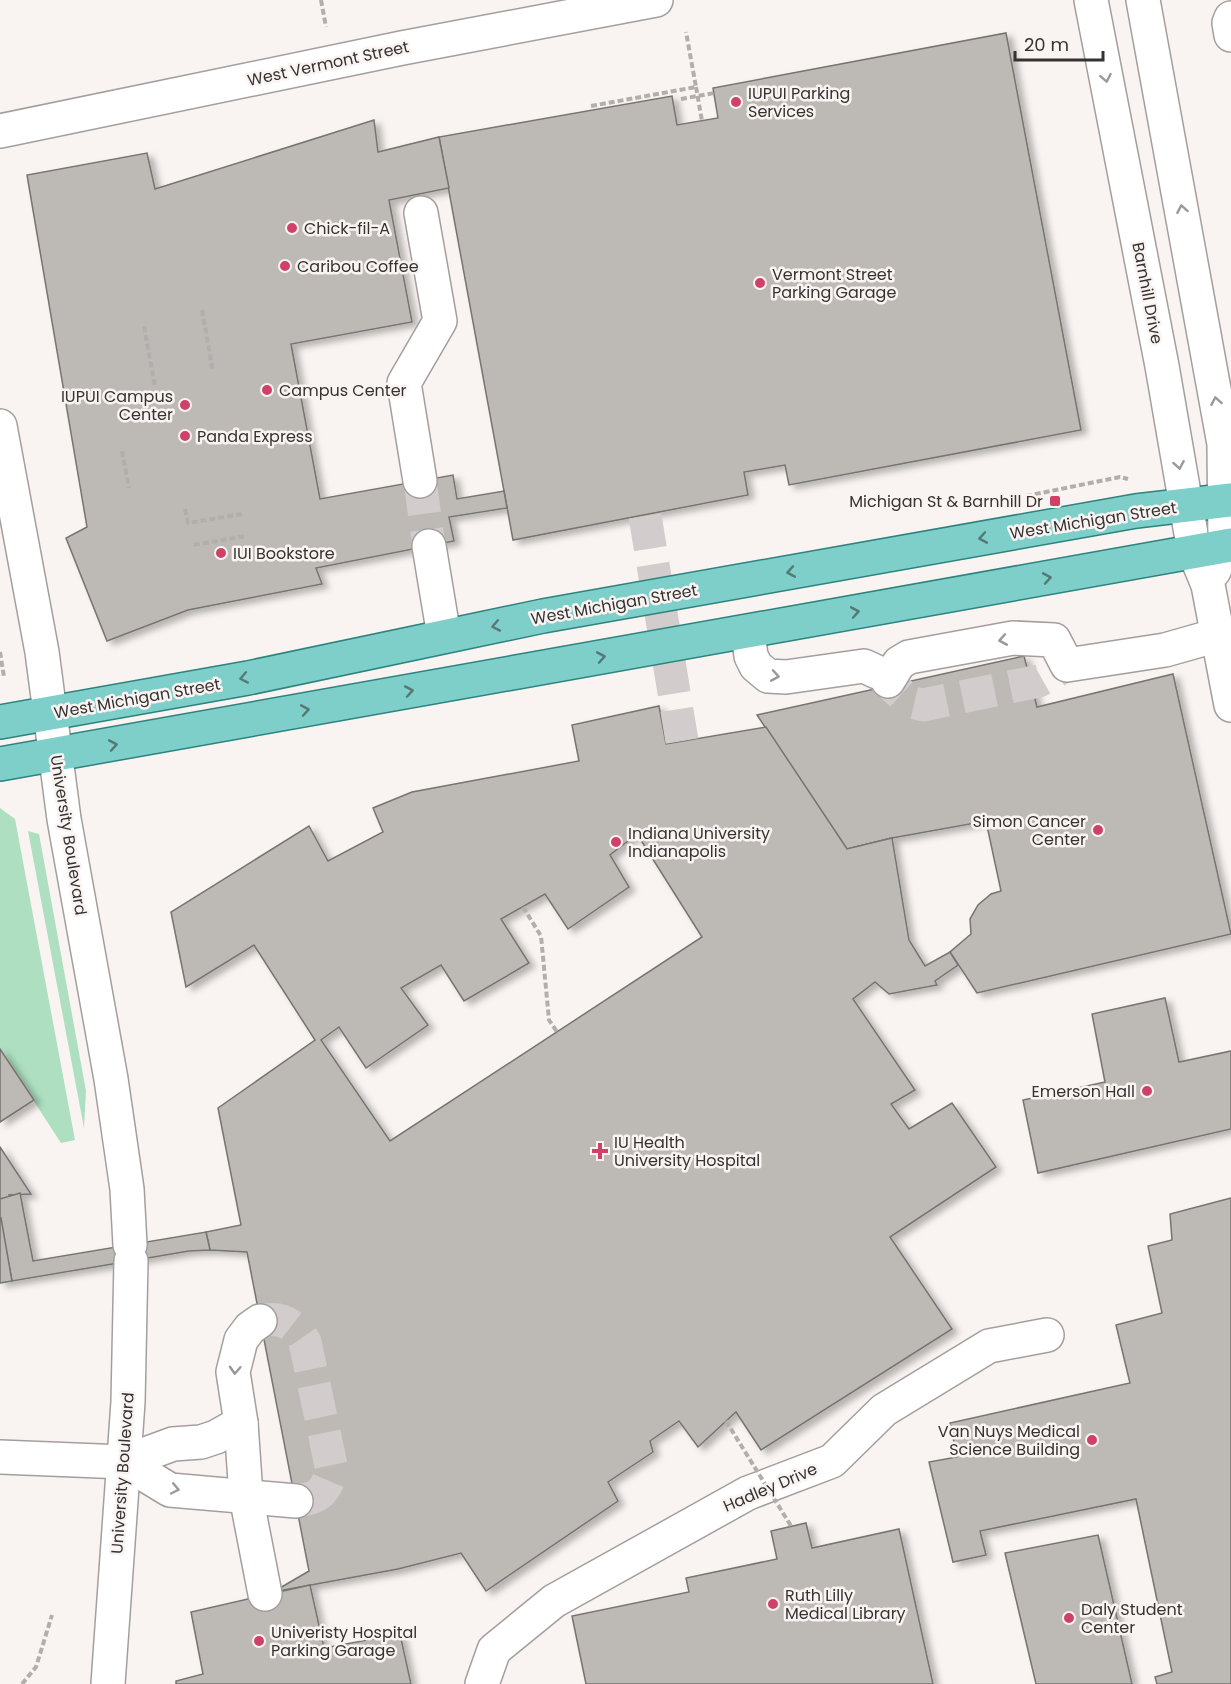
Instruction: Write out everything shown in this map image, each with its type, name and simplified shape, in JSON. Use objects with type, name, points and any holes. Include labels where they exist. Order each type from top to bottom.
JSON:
[{"type":"main road","name":"West Michigan Street","points":[[0,722],[248,678],[554,614],[1113,515],[1228,500]]},
{"type":"main road","points":[[0,764],[1228,545]]},
{"type":"street","name":"West Vermont Street","points":[[0,131],[376,53],[656,0]]},
{"type":"street","name":"Barnhill Drive","points":[[1091,0],[1162,366],[1194,551],[1208,585],[1231,705]]},
{"type":"street","points":[[1143,0],[1224,444],[1228,545],[1208,585]]},
{"type":"street","points":[[1231,18],[1229,23],[1231,35]]},
{"type":"street","points":[[420,481],[404,383],[440,321],[421,213]]},
{"type":"street","name":"University Boulevard","points":[[0,426],[42,652],[64,819],[122,1144],[132,1287],[124,1462],[108,1684]]},
{"type":"street","points":[[429,546],[444,636]]},
{"type":"street","points":[[748,632],[751,656],[756,666],[768,676],[786,677],[864,666],[883,676],[909,657],[1013,638],[1054,640],[1067,665],[1165,650],[1218,635]]},
{"type":"street","points":[[260,1321],[250,1328],[241,1340],[233,1372],[241,1423],[246,1496],[265,1594]]},
{"type":"street","name":"Hadley Drive","points":[[482,1684],[494,1650],[554,1601],[748,1493],[832,1461],[884,1410],[989,1346],[1047,1335]]},
{"type":"street","points":[[0,1457],[124,1462],[173,1444],[201,1442],[216,1437],[241,1423]]},
{"type":"street","points":[[124,1462],[170,1490],[296,1501]]},
{"type":"path","points":[[321,0],[326,27]]},
{"type":"path","points":[[686,32],[702,121]]},
{"type":"path","points":[[591,106],[696,87]]},
{"type":"path","points":[[681,99],[714,93]]},
{"type":"path","points":[[202,310],[213,372]]},
{"type":"path","points":[[144,326],[155,387]]},
{"type":"path","points":[[122,451],[129,488]]},
{"type":"path","points":[[185,509],[188,523],[242,514]]},
{"type":"path","points":[[194,545],[246,536]]},
{"type":"path","points":[[0,652],[4,677],[0,675]]},
{"type":"path","points":[[523,907],[541,936],[549,1020],[557,1032]]},
{"type":"path","points":[[726,1421],[791,1526]]},
{"type":"path","points":[[22,1684],[36,1667],[52,1615]]},
{"type":"green space","points":[[0,808],[15,819],[75,1140],[61,1143],[0,1049]]},
{"type":"green space","points":[[28,831],[39,834],[86,1091],[84,1128]]},
{"type":"building","name":"Vermont Street Parking Garage","points":[[1006,33],[1081,430],[789,485],[785,465],[744,472],[748,495],[513,540],[439,137],[672,96],[677,125],[718,118],[713,88]]},
{"type":"building","name":"IUPUI Campus Center","points":[[374,120],[378,152],[439,137],[449,188],[389,200],[412,322],[291,344],[320,499],[453,475],[457,499],[504,491],[507,508],[449,517],[454,541],[316,568],[322,584],[188,610],[107,641],[66,538],[87,527],[27,175],[147,153],[155,189]]},
{"type":"building","name":"Simon Cancer Center","points":[[1024,656],[1037,707],[1173,674],[1231,934],[977,993],[950,952],[971,934],[970,919],[978,905],[991,894],[1001,891],[986,821],[892,838],[847,849],[757,715]]},
{"type":"building","points":[[659,706],[666,744],[766,727],[847,849],[892,838],[909,940],[925,966],[950,952],[958,965],[935,981],[937,985],[889,994],[875,982],[853,999],[915,1090],[891,1104],[909,1129],[952,1103],[996,1167],[890,1237],[952,1329],[761,1450],[736,1412],[698,1447],[679,1421],[650,1441],[653,1452],[608,1482],[618,1501],[486,1591],[461,1553],[398,1569],[273,1592],[309,1571],[247,1252],[210,1250],[206,1232],[241,1225],[218,1108],[315,1040],[254,945],[186,987],[171,912],[309,826],[328,861],[383,832],[373,808],[412,792],[579,761],[572,725]],"holes":[[[637,834],[702,937],[390,1141],[321,1040],[339,1027],[366,1068],[428,1025],[401,988],[441,965],[464,1001],[529,963],[501,919],[545,894],[568,929],[629,887],[610,855]]]},
{"type":"building","name":"Emerson Hall","points":[[1165,998],[1179,1062],[1231,1051],[1231,1129],[1038,1173],[1023,1100],[1105,1082],[1092,1014]]},
{"type":"building","points":[[0,1049],[34,1100],[0,1122]]},
{"type":"building","points":[[0,1147],[31,1194],[9,1195],[10,1197],[0,1199]]},
{"type":"building","points":[[20,1193],[33,1261],[206,1232],[210,1250],[189,1251],[12,1281],[0,1219],[0,1199]]},
{"type":"building","name":"Van Nuys Medical Science Building","points":[[1231,1198],[1231,1684],[1157,1684],[1155,1677],[1172,1672],[1136,1499],[980,1531],[986,1555],[953,1562],[929,1462],[957,1457],[950,1423],[1130,1383],[1116,1325],[1162,1313],[1148,1246],[1172,1240],[1170,1214]]},
{"type":"building","points":[[0,1219],[12,1281],[0,1283]]},
{"type":"building","name":"Ruth Lilly Medical Library","points":[[806,1523],[812,1548],[899,1529],[933,1684],[586,1684],[572,1616],[689,1592],[686,1578],[777,1559],[771,1531]]},
{"type":"building","name":"Daly Student Center","points":[[1098,1535],[1132,1684],[1036,1684],[1005,1553]]},
{"type":"building","name":"Univeristy Hospital Parking Garage","points":[[310,1585],[324,1648],[400,1634],[411,1684],[176,1684],[176,1681],[203,1674],[191,1612]]},
{"type":"tunnel","points":[[420,481],[429,546]]},
{"type":"tunnel","points":[[645,516],[682,741]]},
{"type":"tunnel","points":[[877,672],[910,702],[923,705],[1039,681],[1067,665]]},
{"type":"tunnel","points":[[260,1321],[275,1320],[287,1323],[305,1342],[332,1470],[327,1484],[320,1493],[296,1501]]},
{"type":"place","name":"IUPUI Parking Services","points":[[736,102]]},
{"type":"place","name":"Chick-fil-A","points":[[292,228]]},
{"type":"place","name":"Caribou Coffee","points":[[285,266]]},
{"type":"place","name":"Vermont Street Parking Garage","points":[[760,283]]},
{"type":"place","name":"Campus Center","points":[[267,390]]},
{"type":"place","name":"IUPUI Campus Center","points":[[185,405]]},
{"type":"place","name":"Panda Express","points":[[185,436]]},
{"type":"place","name":"Michigan St & Barnhill Dr","points":[[1055,501]]},
{"type":"place","name":"IUI Bookstore","points":[[221,553]]},
{"type":"place","name":"Simon Cancer Center","points":[[1098,830]]},
{"type":"place","name":"Indiana University Indianapolis","points":[[616,842]]},
{"type":"place","name":"Emerson Hall","points":[[1147,1091]]},
{"type":"place","name":"IU Health University Hospital","points":[[600,1151]]},
{"type":"place","name":"Van Nuys Medical Science Building","points":[[1092,1440]]},
{"type":"place","name":"Ruth Lilly Medical Library","points":[[773,1604]]},
{"type":"place","name":"Daly Student Center","points":[[1069,1618]]},
{"type":"place","name":"Univeristy Hospital Parking Garage","points":[[259,1641]]}]
